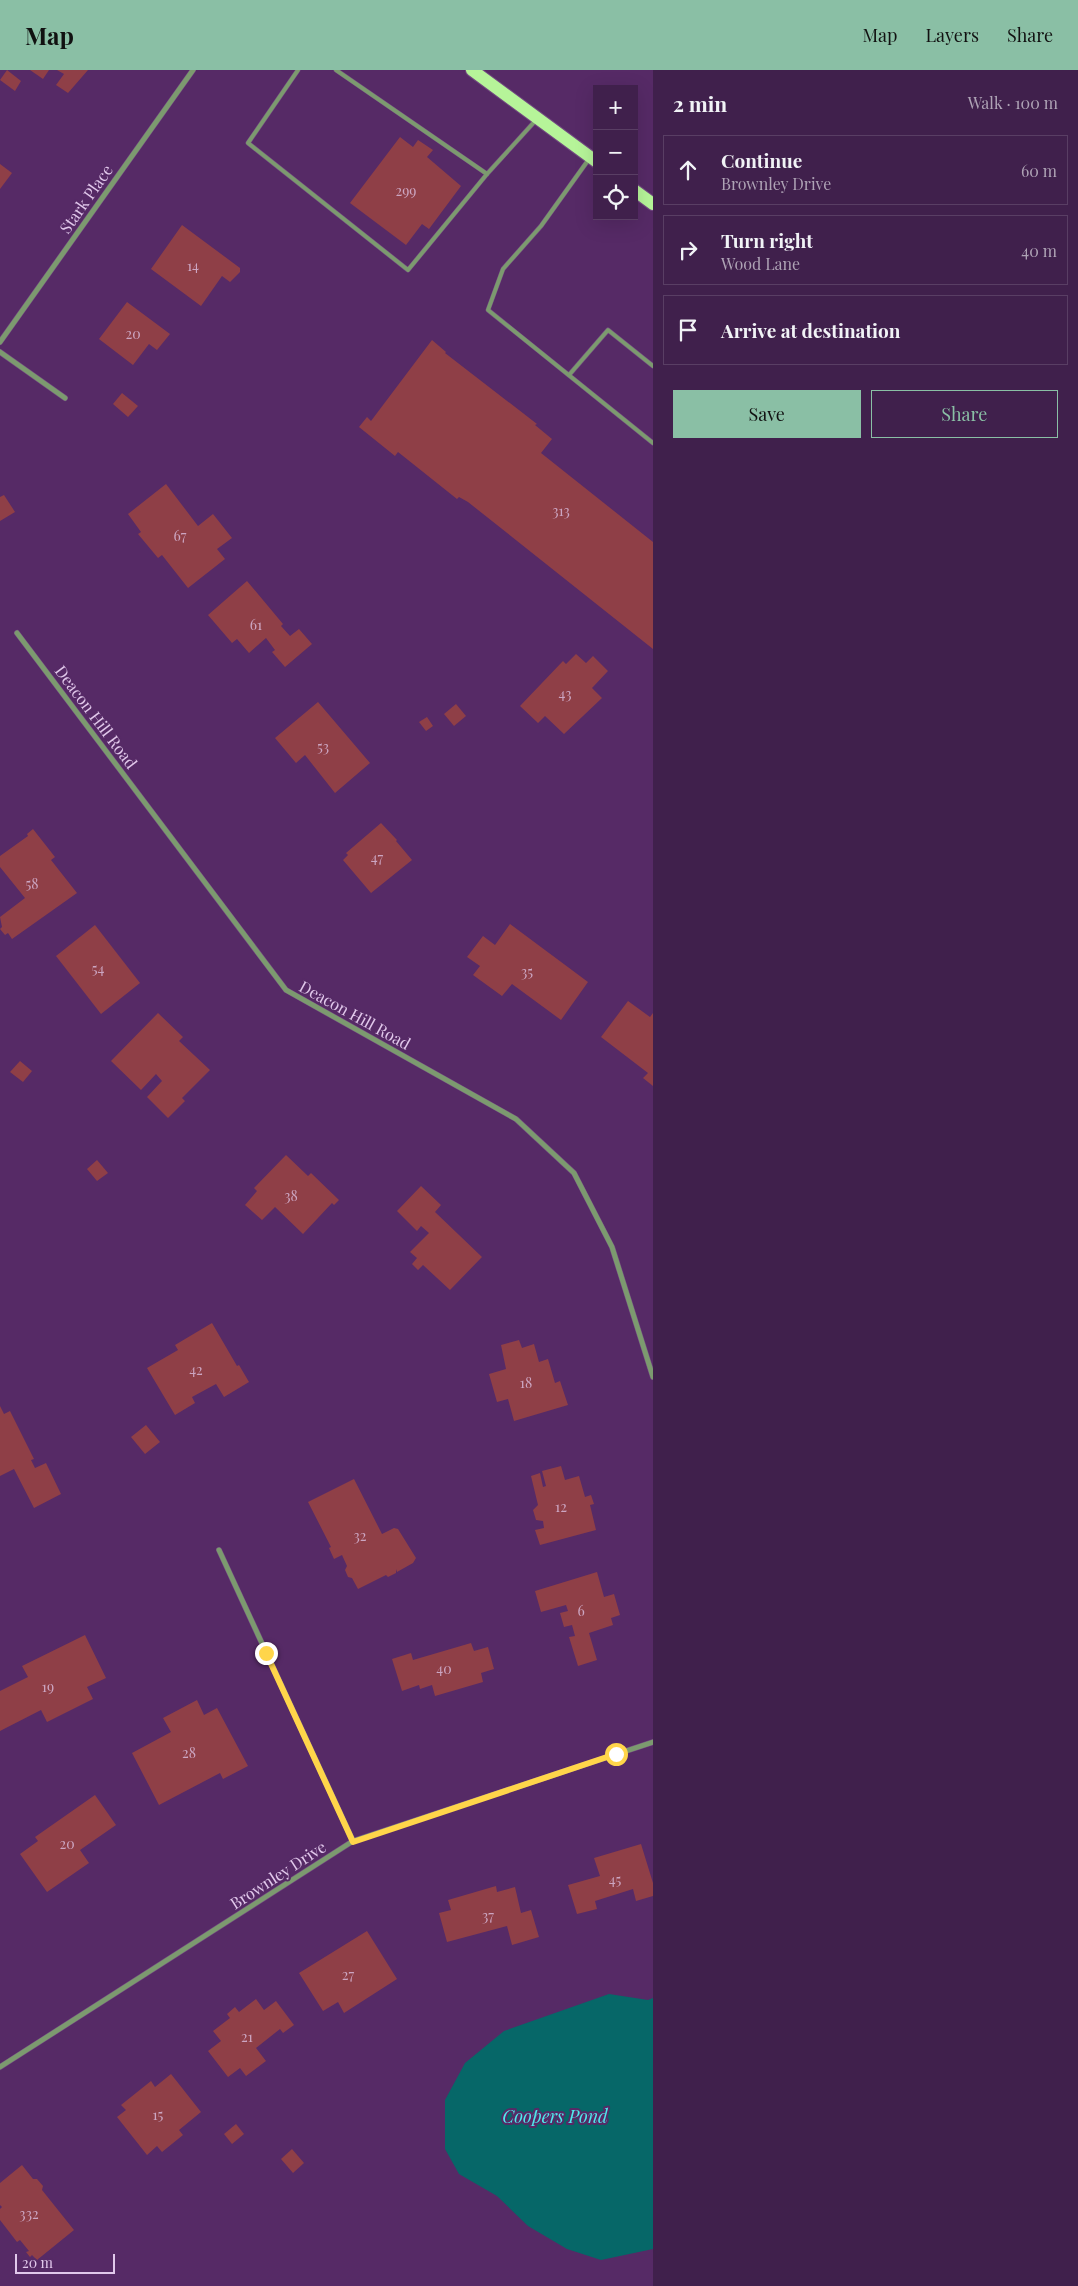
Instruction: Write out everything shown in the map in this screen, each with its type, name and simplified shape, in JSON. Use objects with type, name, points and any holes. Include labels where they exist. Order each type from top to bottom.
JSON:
[{"type":"main road","points":[[472,70],[593,159]]},
{"type":"main road","points":[[638,193],[653,204]]},
{"type":"street","name":"Stark Place","points":[[0,342],[193,70]]},
{"type":"street","points":[[0,352],[65,398]]},
{"type":"street","name":"Deacon Hill Road","points":[[17,633],[286,990],[516,1119],[574,1173],[612,1248],[653,1377]]},
{"type":"street","points":[[219,1550],[353,1842]]},
{"type":"street","name":"Brownley Drive","points":[[0,2068],[353,1842],[653,1742]]},
{"type":"lane","points":[[298,70],[248,143],[408,270],[487,174],[537,119]]},
{"type":"lane","points":[[336,70],[487,174]]},
{"type":"lane","points":[[593,161],[541,226],[503,269],[488,310],[653,443]]},
{"type":"lane","points":[[569,376],[608,330],[653,366]]},
{"type":"water","name":"Coopers Pond","points":[[609,1994],[648,2000],[653,1998],[653,2249],[601,2260],[567,2249],[528,2226],[497,2196],[459,2174],[445,2149],[445,2100],[465,2063],[504,2031]]},
{"type":"building","points":[[7,70],[21,81],[15,91],[0,80]]},
{"type":"building","points":[[30,70],[49,70],[43,79]]},
{"type":"building","points":[[57,70],[88,70],[68,93],[56,85],[64,74]]},
{"type":"building","points":[[400,137],[413,147],[418,140],[433,150],[427,157],[461,186],[429,229],[422,224],[406,245],[350,203]]},
{"type":"building","points":[[0,164],[12,173],[0,189]]},
{"type":"building","points":[[182,225],[240,268],[240,272],[230,282],[222,276],[201,306],[151,269]]},
{"type":"building","points":[[127,302],[170,334],[157,350],[149,344],[133,365],[99,339]]},
{"type":"building","points":[[432,340],[445,353],[537,424],[535,425],[552,439],[541,453],[653,542],[653,649],[468,502],[459,497],[457,499],[398,452],[395,456],[359,427],[367,417],[371,421]]},
{"type":"building","points":[[122,393],[138,406],[128,417],[113,404]]},
{"type":"building","points":[[166,484],[198,526],[213,514],[232,538],[217,549],[225,559],[188,588],[162,555],[158,558],[138,534],[141,532],[128,514]]},
{"type":"building","points":[[4,495],[15,512],[0,521],[0,497]]},
{"type":"building","points":[[247,581],[283,624],[281,626],[290,636],[299,629],[312,644],[285,667],[272,652],[275,650],[266,638],[249,653],[237,639],[232,643],[208,615]]},
{"type":"building","points":[[576,654],[586,663],[593,656],[608,671],[592,688],[602,698],[564,734],[545,716],[538,723],[520,706],[563,661],[566,664]]},
{"type":"building","points":[[318,702],[370,763],[335,793],[305,755],[296,763],[275,738]]},
{"type":"building","points":[[456,704],[466,716],[454,726],[444,714]]},
{"type":"building","points":[[427,717],[433,726],[426,731],[419,722]]},
{"type":"building","points":[[381,823],[412,860],[371,893],[343,860],[348,855],[346,853]]},
{"type":"building","points":[[33,829],[55,857],[51,860],[77,893],[12,939],[8,933],[5,935],[0,929],[2,927],[0,917],[25,898],[0,867],[0,856],[28,836],[27,834]]},
{"type":"building","points":[[510,924],[588,982],[561,1020],[512,984],[502,996],[473,975],[480,966],[467,957],[483,936],[495,945]]},
{"type":"building","points":[[95,925],[140,983],[101,1014],[56,956]]},
{"type":"building","points":[[628,1001],[650,1017],[653,1013],[653,1086],[643,1078],[648,1073],[601,1037]]},
{"type":"building","points":[[158,1013],[183,1037],[179,1041],[210,1070],[182,1098],[185,1101],[168,1118],[147,1097],[162,1081],[156,1074],[141,1090],[111,1061]]},
{"type":"building","points":[[20,1061],[32,1071],[23,1082],[10,1072]]},
{"type":"building","points":[[286,1155],[308,1176],[311,1173],[339,1200],[334,1205],[332,1203],[303,1234],[275,1207],[262,1220],[245,1205],[257,1191],[254,1188]]},
{"type":"building","points":[[97,1160],[108,1173],[97,1181],[87,1169]]},
{"type":"building","points":[[421,1186],[441,1205],[435,1212],[482,1257],[450,1290],[423,1265],[418,1270],[412,1264],[417,1258],[410,1252],[429,1233],[421,1226],[417,1231],[397,1211]]},
{"type":"building","points":[[212,1323],[237,1366],[239,1365],[249,1382],[224,1397],[216,1384],[192,1397],[195,1403],[175,1415],[147,1368],[178,1350],[175,1345]]},
{"type":"building","points":[[519,1340],[522,1348],[534,1344],[539,1362],[548,1359],[555,1383],[560,1381],[568,1405],[514,1421],[508,1399],[497,1402],[489,1374],[506,1369],[501,1345]]},
{"type":"building","points":[[0,1406],[4,1414],[10,1411],[34,1459],[31,1460],[35,1468],[46,1463],[61,1494],[34,1508],[14,1469],[0,1476]]},
{"type":"building","points":[[146,1425],[160,1442],[145,1454],[131,1437]]},
{"type":"building","points":[[561,1466],[565,1480],[579,1476],[585,1497],[591,1495],[594,1504],[590,1505],[596,1530],[540,1545],[535,1530],[544,1528],[543,1521],[536,1520],[533,1510],[538,1505],[531,1476],[540,1473],[543,1487],[546,1486],[542,1471]]},
{"type":"building","points":[[354,1479],[382,1534],[394,1528],[398,1529],[416,1558],[413,1563],[397,1572],[396,1569],[396,1573],[388,1577],[386,1575],[358,1589],[352,1578],[348,1577],[345,1570],[347,1566],[342,1555],[334,1559],[329,1548],[331,1547],[308,1502]]},
{"type":"building","points":[[597,1572],[604,1597],[614,1594],[620,1615],[611,1618],[613,1625],[589,1633],[597,1660],[578,1666],[569,1637],[575,1636],[572,1625],[564,1627],[560,1613],[568,1611],[566,1605],[541,1612],[535,1591]]},
{"type":"building","points":[[85,1635],[106,1678],[87,1687],[93,1699],[47,1722],[41,1710],[0,1731],[0,1691],[28,1677],[22,1666]]},
{"type":"building","points":[[471,1643],[474,1651],[488,1647],[494,1669],[481,1673],[483,1682],[435,1696],[432,1685],[420,1689],[419,1685],[402,1691],[392,1659],[411,1653],[413,1660]]},
{"type":"building","points":[[197,1700],[204,1715],[217,1708],[248,1766],[223,1779],[220,1773],[159,1805],[132,1753],[171,1732],[163,1718]]},
{"type":"building","points":[[95,1795],[116,1825],[80,1850],[89,1863],[47,1892],[20,1854],[38,1841],[35,1837]]},
{"type":"building","points":[[641,1844],[653,1883],[653,1896],[636,1901],[633,1889],[595,1901],[597,1909],[577,1914],[568,1885],[600,1876],[594,1858]]},
{"type":"building","points":[[496,1886],[497,1892],[515,1887],[521,1913],[531,1910],[539,1937],[512,1945],[507,1926],[447,1942],[439,1913],[451,1910],[448,1900]]},
{"type":"building","points":[[367,1931],[397,1979],[344,2013],[338,2002],[323,2011],[299,1973]]},
{"type":"building","points":[[256,1999],[264,2010],[276,2001],[294,2025],[283,2033],[280,2029],[256,2048],[266,2061],[246,2076],[240,2068],[228,2077],[208,2051],[221,2041],[213,2031],[230,2018],[227,2014],[235,2007],[239,2012]]},
{"type":"building","points":[[171,2074],[201,2112],[179,2130],[183,2135],[162,2152],[157,2146],[147,2155],[117,2117],[126,2110],[121,2105],[151,2081],[155,2087]]},
{"type":"building","points":[[236,2124],[244,2134],[232,2144],[224,2134]]},
{"type":"building","points":[[292,2149],[304,2163],[293,2173],[281,2159]]},
{"type":"building","points":[[22,2165],[33,2179],[37,2179],[43,2186],[42,2190],[74,2230],[37,2260],[32,2255],[30,2257],[26,2252],[29,2251],[20,2240],[17,2242],[0,2220],[0,2209],[2,2207],[0,2205],[0,2183]]},
{"type":"route","points":[[266,1653],[353,1842],[616,1754]]}]
